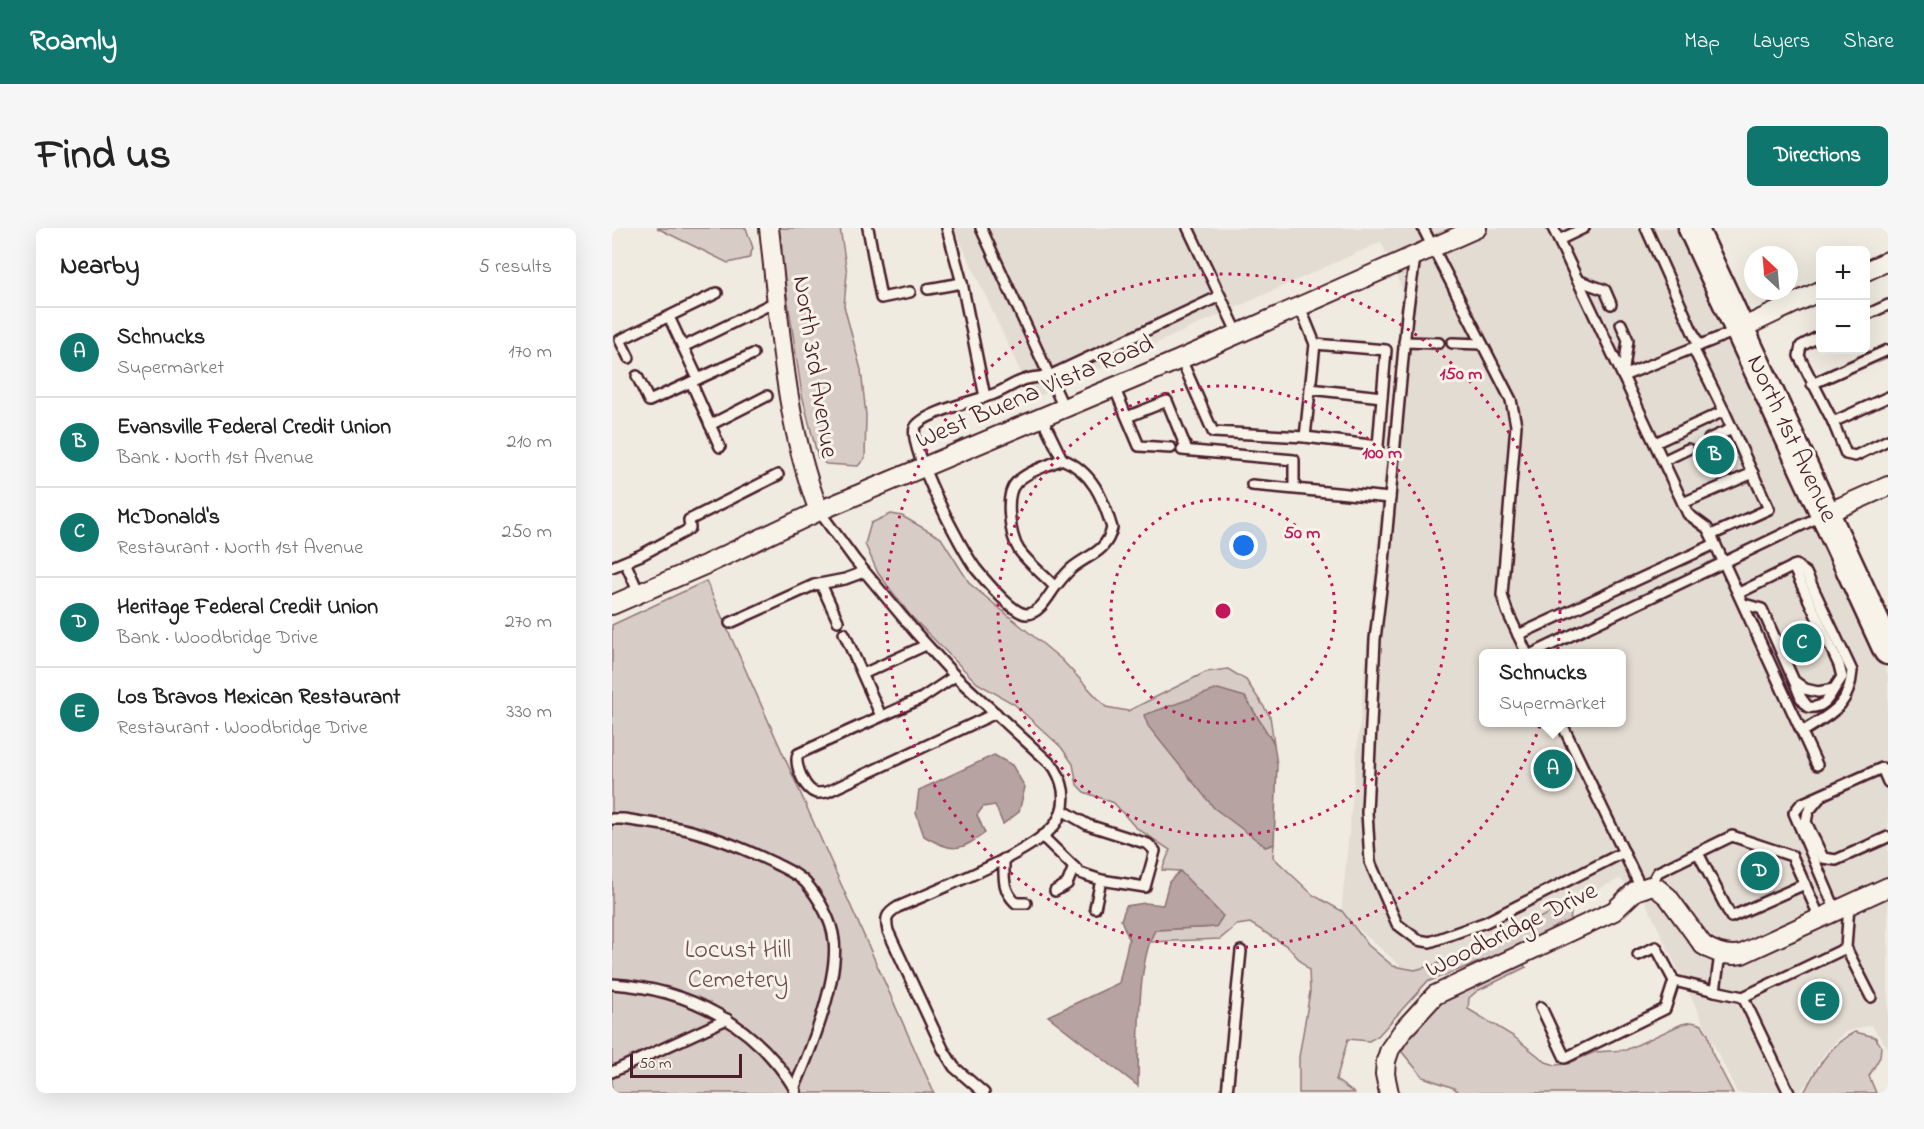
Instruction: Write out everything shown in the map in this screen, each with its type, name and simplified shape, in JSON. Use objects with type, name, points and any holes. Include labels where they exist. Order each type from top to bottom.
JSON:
[{"type":"main road","name":"North 1st Avenue","points":[[1693,228],[1888,650]]},
{"type":"street","name":"North 3rd Avenue","points":[[769,228],[795,439],[805,477],[819,511]]},
{"type":"street","name":"West Buena Vista Road","points":[[612,605],[707,564],[819,511],[1181,359],[1478,228]]},
{"type":"street","points":[[1870,269],[1888,261]]},
{"type":"street","points":[[1740,330],[1816,293]]},
{"type":"street","points":[[1825,514],[1888,486]]},
{"type":"street","points":[[1646,887],[1662,891],[1668,897],[1703,945],[1720,954],[1730,955],[1742,954],[1888,887]]},
{"type":"street","name":"Woodbridge Drive","points":[[1389,1093],[1385,1068],[1390,1049],[1404,1029],[1435,995],[1614,911],[1635,891],[1646,887]]},
{"type":"lane","points":[[868,228],[881,298],[910,292]]},
{"type":"lane","points":[[947,228],[962,283],[985,397]]},
{"type":"lane","points":[[981,228],[1064,408]]},
{"type":"lane","points":[[1188,228],[1238,334]]},
{"type":"lane","points":[[1423,228],[1511,400],[1516,425],[1502,595],[1507,611],[1526,649]]},
{"type":"lane","points":[[1553,228],[1683,503],[1689,514],[1707,528],[1713,539],[1817,765]]},
{"type":"lane","points":[[1559,240],[1584,228]]},
{"type":"lane","points":[[1518,635],[1769,509],[1724,411],[1646,228]]},
{"type":"lane","points":[[1415,257],[1404,342],[1375,639],[1367,812],[1370,862],[1396,924],[1418,940],[1430,942],[1486,922],[1624,852]]},
{"type":"lane","points":[[1577,279],[1605,290],[1611,303]]},
{"type":"lane","points":[[928,289],[962,283]]},
{"type":"lane","points":[[629,358],[621,340],[717,293]]},
{"type":"lane","points":[[1042,418],[1062,459],[1074,464],[1092,481],[1112,528],[1110,535],[1097,553],[1070,570],[1033,613],[1024,614],[1011,607],[975,568],[956,537],[924,467],[915,439],[915,428],[922,420],[1026,379],[1049,375],[1220,296]]},
{"type":"lane","points":[[683,347],[777,301]]},
{"type":"lane","points":[[1870,313],[1888,304]]},
{"type":"lane","points":[[1300,307],[1314,344],[1305,437]]},
{"type":"lane","points":[[669,317],[683,347],[720,447]]},
{"type":"lane","points":[[1621,324],[1628,340],[1623,376]]},
{"type":"lane","points":[[1623,376],[1740,330]]},
{"type":"lane","points":[[1816,338],[1801,346],[1799,356],[1833,422],[1846,454],[1855,456],[1888,441]]},
{"type":"lane","points":[[1404,342],[1439,343]]},
{"type":"lane","points":[[1452,343],[1482,344]]},
{"type":"lane","points":[[1181,359],[1213,432],[1305,437],[1378,446],[1386,350],[1314,344]]},
{"type":"lane","points":[[1812,384],[1888,350]]},
{"type":"lane","points":[[637,376],[649,401],[753,354]]},
{"type":"lane","points":[[1114,387],[1139,446],[1171,448]]},
{"type":"lane","points":[[1310,389],[1382,397]]},
{"type":"lane","points":[[710,425],[767,396]]},
{"type":"lane","points":[[1833,422],[1888,397]]},
{"type":"lane","points":[[1127,417],[1167,401],[1185,450],[1294,460],[1294,488]]},
{"type":"lane","points":[[1655,443],[1724,411]]},
{"type":"lane","points":[[1709,439],[1732,429]]},
{"type":"lane","points":[[1663,461],[1688,449]]},
{"type":"lane","points":[[1055,587],[1019,550],[1010,520],[1009,501],[1012,489],[1017,482],[1062,459]]},
{"type":"lane","points":[[1683,503],[1753,473]]},
{"type":"lane","points":[[612,567],[686,531],[690,528],[689,520],[778,475]]},
{"type":"lane","points":[[1252,485],[1390,498]]},
{"type":"lane","points":[[819,511],[864,572],[926,645],[955,676],[1054,767],[1061,778],[1065,792],[1062,810],[1056,823],[1042,836],[1004,859],[898,907],[889,912],[885,920],[943,1049],[954,1067],[984,1093]]},
{"type":"lane","points":[[1540,649],[1825,514]]},
{"type":"lane","points":[[625,562],[639,593]]},
{"type":"lane","points":[[1739,593],[1796,565],[1806,573],[1852,671],[1851,688],[1844,703],[1802,732]]},
{"type":"lane","points":[[1744,604],[1762,609],[1801,698],[1808,707],[1815,708],[1827,702],[1842,677],[1839,665],[1793,566]]},
{"type":"lane","points":[[730,623],[808,588],[864,572]]},
{"type":"lane","points":[[821,584],[838,621]]},
{"type":"lane","points":[[844,633],[881,716]]},
{"type":"lane","points":[[863,674],[926,645]]},
{"type":"lane","points":[[955,676],[935,691],[798,754],[797,763],[808,787],[819,794],[826,792],[996,713]]},
{"type":"lane","points":[[1794,681],[1805,689],[1818,692],[1834,690]]},
{"type":"lane","points":[[1563,727],[1624,852],[1646,887],[1658,872],[1732,836],[1792,856],[1805,884],[1835,911]]},
{"type":"lane","points":[[1871,997],[1846,948],[1835,911],[1794,813],[1801,804],[1882,768],[1888,782]]},
{"type":"lane","points":[[1823,794],[1808,812],[1806,822],[1823,858],[1836,860],[1888,837]]},
{"type":"lane","points":[[1042,836],[1080,873],[1101,880],[1145,887],[1155,851],[1148,844],[1088,825],[1062,810]]},
{"type":"lane","points":[[612,819],[698,832],[754,853],[790,870],[806,883],[824,910],[833,933],[834,967],[806,1063],[795,1092]]},
{"type":"lane","points":[[1698,853],[1731,917],[1805,884]]},
{"type":"lane","points":[[1004,859],[1004,886],[1016,903],[1026,903]]},
{"type":"lane","points":[[1055,891],[1067,884],[1074,867]]},
{"type":"lane","points":[[1095,908],[1101,880]]},
{"type":"lane","points":[[1541,1007],[1565,1058],[1665,1009],[1674,981],[1656,947],[1638,955]]},
{"type":"lane","points":[[1674,981],[1743,997],[1846,948]]},
{"type":"lane","points":[[1227,1093],[1240,951]]},
{"type":"lane","points":[[1715,991],[1720,954]]},
{"type":"lane","points":[[612,984],[640,986],[667,992],[705,1007],[727,1019],[754,1039],[768,1053],[789,1078],[795,1092]]},
{"type":"lane","points":[[1743,997],[1789,1093]]},
{"type":"lane","points":[[612,1072],[727,1019]]},
{"type":"shaded area","points":[[954,228],[1676,228],[1888,675],[1888,1048],[1871,1025],[1845,1032],[1825,1053],[1800,1093],[1737,1093],[1645,901],[1620,879],[1411,975],[1341,914],[1402,289],[1381,242],[1033,399]]},
{"type":"shaded area","points":[[1218,689],[1245,697],[1274,744],[1277,765],[1274,844],[1266,847],[1214,808],[1148,726],[1144,715]]},
{"type":"shaded area","points":[[994,755],[1012,765],[1025,787],[1019,812],[1003,824],[995,805],[983,807],[977,815],[985,833],[962,847],[942,845],[924,836],[916,813],[919,790]]},
{"type":"shaded area","points":[[1180,871],[1223,916],[1216,927],[1155,930],[1144,963],[1139,1028],[1138,1086],[1048,1016],[1119,983],[1129,939],[1121,920],[1126,906],[1145,903],[1163,905],[1169,882]]},
{"type":"green space","points":[[657,228],[746,228],[753,248],[749,258],[728,263]]},
{"type":"green space","points":[[778,228],[840,228],[847,273],[844,306],[861,370],[866,415],[865,458],[858,466],[826,464],[818,458],[802,395],[781,254],[782,243]]},
{"type":"green space","points":[[891,514],[902,516],[941,538],[970,584],[1061,659],[1106,707],[1128,711],[1206,672],[1228,669],[1246,680],[1270,716],[1274,744],[1245,697],[1265,847],[1274,844],[1273,857],[1313,895],[1342,911],[1368,945],[1393,966],[1415,970],[1437,964],[1561,908],[1571,912],[1570,923],[1542,938],[1427,982],[1378,1036],[1369,1041],[1348,1039],[1336,1080],[1354,1093],[1299,1093],[1299,1057],[1310,992],[1309,970],[1287,946],[1250,923],[1237,925],[1220,939],[1149,942],[1155,930],[1216,927],[1180,871],[1162,870],[1170,850],[1135,827],[1114,803],[1084,792],[1077,785],[1073,764],[1061,747],[1014,704],[977,683],[910,615],[878,573],[865,544],[871,523]]},
{"type":"green space","name":"Locust Hill Cemetery","points":[[706,581],[934,1093],[612,1093],[612,625]]},
{"type":"green space","points":[[1518,961],[1526,967],[1477,991],[1469,998],[1468,1009],[1513,1036],[1546,1062],[1555,1065],[1566,1064],[1595,1052],[1626,1050],[1682,1024],[1692,1022],[1702,1025],[1708,1034],[1713,1055],[1733,1093],[1459,1093],[1454,1088],[1423,1077],[1402,1052],[1419,1013]]},
{"type":"green space","points":[[1855,1032],[1875,1037],[1881,1046],[1880,1057],[1869,1076],[1876,1093],[1804,1093],[1831,1050]]},
{"type":"place","name":"Evansville Federal Credit Union","points":[[1715,455]]},
{"type":"place","name":"McDonald's","points":[[1802,643]]},
{"type":"place","name":"Schnucks","points":[[1553,769]]},
{"type":"place","name":"Heritage Federal Credit Union","points":[[1760,871]]},
{"type":"place","name":"Los Bravos Mexican Restaurant","points":[[1820,1001]]}]
